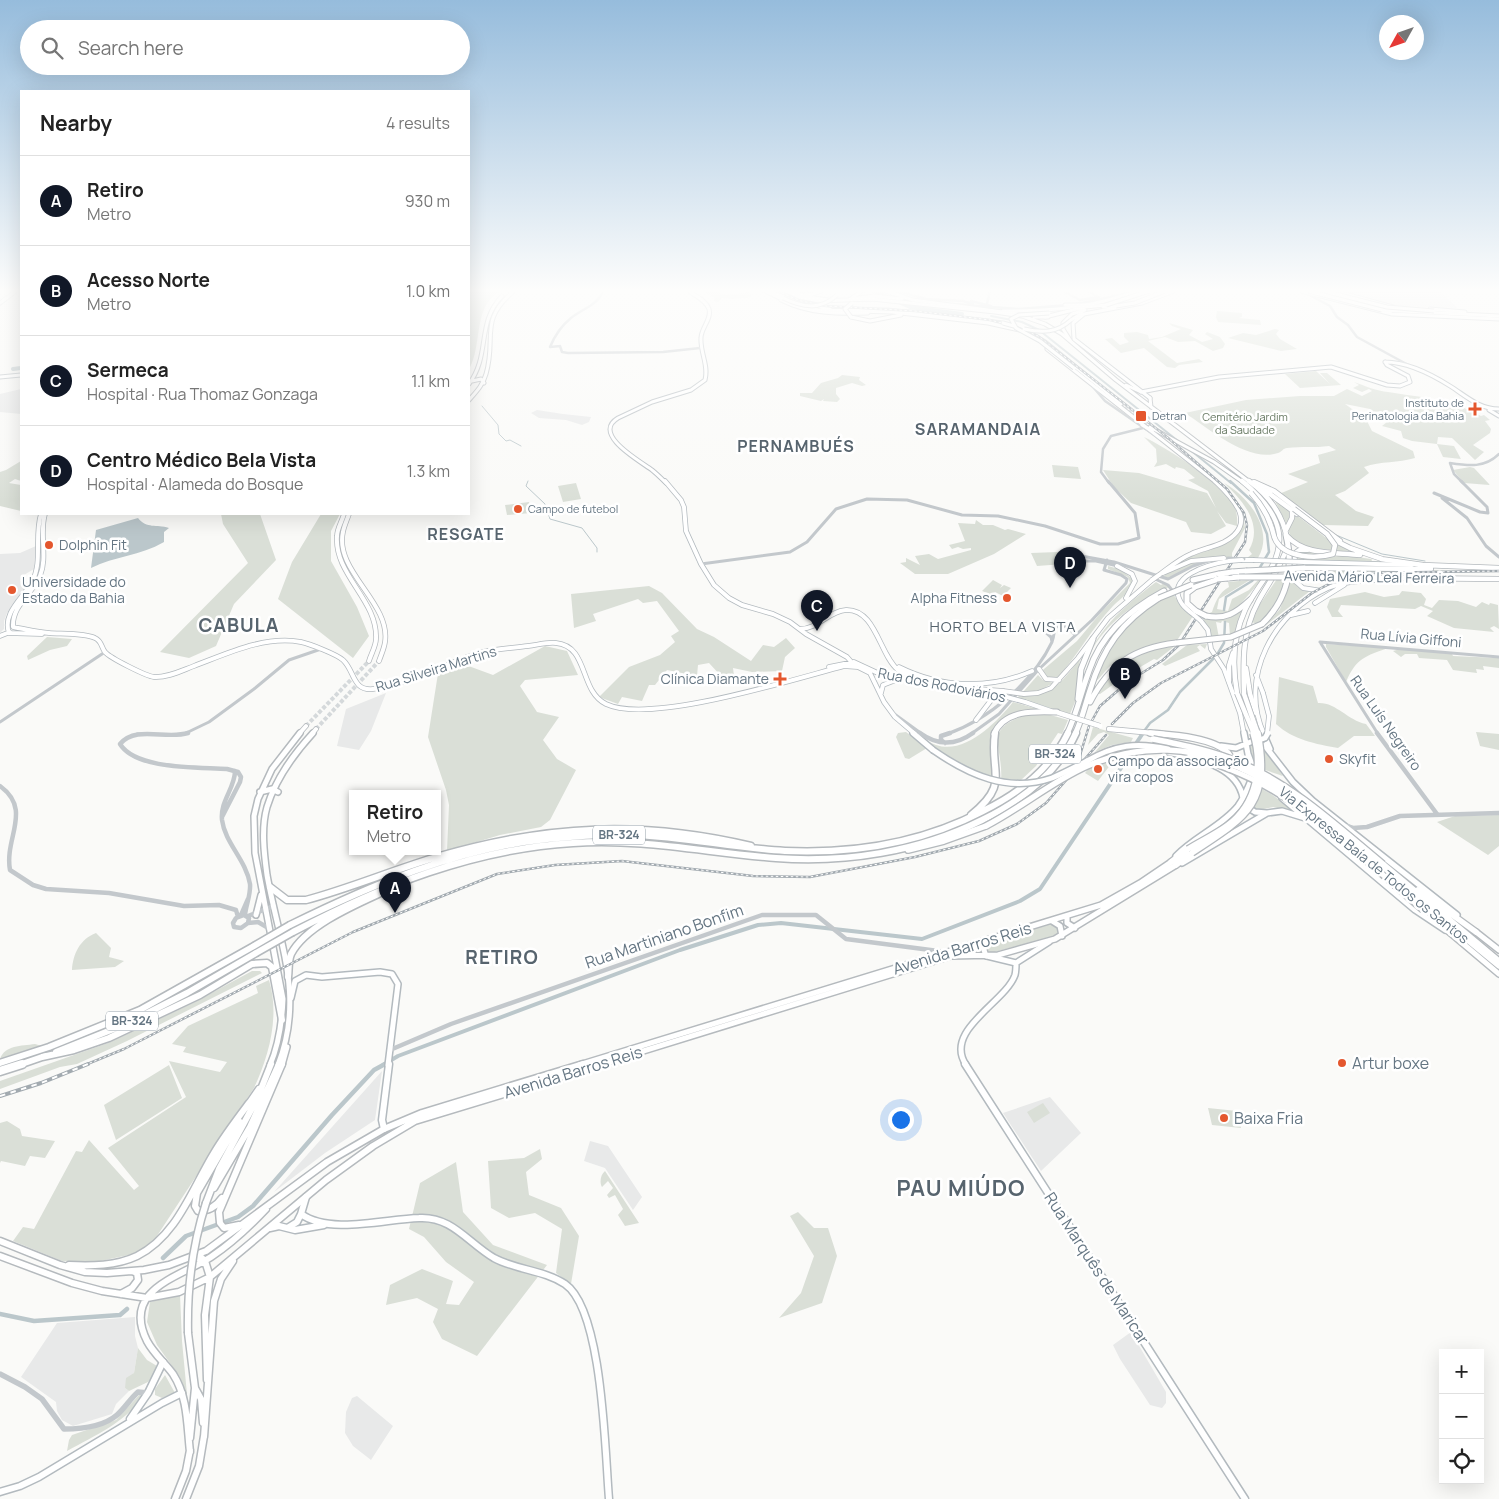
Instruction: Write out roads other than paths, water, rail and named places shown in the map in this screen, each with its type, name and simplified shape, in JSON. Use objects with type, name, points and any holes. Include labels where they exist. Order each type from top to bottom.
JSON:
[{"type":"highway","points":[[1067,361],[1121,404]]},
{"type":"highway","points":[[1093,361],[1150,407],[1327,534],[1335,546],[1333,554],[1324,557],[1298,555],[1283,548],[1275,540],[1271,522],[1264,508],[1243,483]]},
{"type":"highway","points":[[1116,380],[1144,393]]},
{"type":"highway","points":[[1150,398],[1150,407]]},
{"type":"highway","points":[[1142,427],[1211,460],[1243,483],[1268,506],[1276,519],[1280,538],[1276,562],[1250,600],[1240,625],[1236,646],[1234,678],[1237,693],[1255,738],[1257,774],[1254,790],[1249,802],[1239,815],[1190,851]]},
{"type":"highway","points":[[1150,427],[1169,441]]},
{"type":"highway","points":[[1188,434],[1259,489],[1277,510]]},
{"type":"highway","points":[[1256,483],[1272,499],[1286,532],[1294,544],[1314,550],[1362,555],[1424,565],[1499,569]]},
{"type":"highway","points":[[1256,483],[1274,490],[1335,536],[1344,545]]},
{"type":"highway","points":[[1190,851],[1237,824],[1254,805],[1261,787],[1259,740],[1244,694],[1245,637],[1250,616],[1282,565],[1286,548],[1286,532],[1292,518],[1293,509]]},
{"type":"highway","points":[[1293,509],[1327,536],[1344,545],[1382,559]]},
{"type":"highway","points":[[1077,723],[1083,715],[1098,683],[1113,667],[1129,656],[1144,650],[1176,643],[1226,638],[1238,635],[1262,624],[1276,611],[1283,599],[1287,586],[1290,556],[1286,532]]},
{"type":"highway","name":"Avenida Mário Leal Ferreira","points":[[1218,578],[1232,572],[1304,565],[1499,569]]},
{"type":"highway","name":"Avenida Mário Leal Ferreira","points":[[1218,578],[1301,576],[1499,579]]},
{"type":"highway","points":[[1218,578],[1200,585],[1187,593],[1187,603],[1195,613],[1216,618],[1228,616],[1250,600]]},
{"type":"highway","points":[[1077,709],[1090,668],[1104,640],[1129,612],[1164,591],[1192,582],[1218,578]]},
{"type":"highway","points":[[1083,715],[1098,663],[1110,642],[1134,615],[1159,598],[1192,582]]},
{"type":"highway","points":[[1077,723],[1081,669],[1093,639]]},
{"type":"highway","points":[[1229,681],[1230,661],[1236,646]]},
{"type":"highway","points":[[1244,660],[1250,694],[1256,713]]},
{"type":"highway","points":[[960,822],[982,806],[995,788],[998,772],[993,743],[996,731],[1002,722],[1011,716],[1024,712],[1058,713]]},
{"type":"highway","name":"Rua dos Rodoviários","points":[[1058,713],[1109,729]]},
{"type":"highway","name":"BR-324","points":[[0,1071],[42,1057],[126,1024],[188,993],[291,928],[352,894],[415,870],[479,852],[533,841],[585,836],[635,835],[765,850],[817,852],[878,846],[921,836],[960,822],[998,804],[1028,782],[1046,765],[1077,723]]},
{"type":"highway","name":"BR-324","points":[[291,928],[417,876],[462,862],[506,852],[548,846],[597,842],[651,844],[794,859],[833,858],[880,853],[913,846],[954,833],[1008,806],[1037,784],[1052,769],[1069,747],[1077,723]]},
{"type":"highway","name":"Via Expressa Baía de Todos os Santos","points":[[1109,729],[1206,751],[1242,763],[1260,772],[1306,801],[1381,866]]},
{"type":"highway","points":[[1134,734],[1185,737],[1217,745],[1228,752],[1233,762],[1229,766],[1217,767]]},
{"type":"highway","name":"Via Expressa Baía de Todos os Santos","points":[[880,853],[927,846],[986,826],[1061,779],[1107,759],[1140,751],[1177,751],[1224,762],[1266,780],[1309,809],[1381,866]]},
{"type":"highway","points":[[533,841],[587,829]]},
{"type":"highway","points":[[270,887],[287,900],[306,900],[413,864],[468,848],[532,834],[587,829],[675,832],[715,837],[765,850]]},
{"type":"highway","name":"Avenida Barros Reis","points":[[1173,864],[1190,851]]},
{"type":"highway","points":[[1381,866],[1427,906],[1451,933]]},
{"type":"highway","points":[[1381,866],[1427,906],[1476,932]]},
{"type":"highway","points":[[288,977],[290,955],[305,937],[353,908],[417,876]]},
{"type":"highway","name":"Via Expressa Baía de Todos os Santos","points":[[1427,906],[1499,960]]},
{"type":"highway","name":"Via Expressa Baía de Todos os Santos","points":[[1427,906],[1499,966]]},
{"type":"highway","name":"BR-324","points":[[0,1063],[49,1047],[140,1010],[255,950]]},
{"type":"highway","points":[[42,1057],[74,1050],[109,1038],[200,995],[246,967],[258,962],[267,963],[272,967],[282,1020]]},
{"type":"main road","points":[[472,381],[482,361]]},
{"type":"main road","points":[[470,399],[480,390],[484,383],[487,361]]},
{"type":"main road","points":[[704,361],[707,372],[703,382],[688,391],[648,404],[620,416],[614,421],[609,431],[612,438],[617,444],[652,470],[681,500],[684,507],[686,531],[701,564],[714,585],[730,598],[749,607],[779,616],[841,653],[852,662]]},
{"type":"main road","points":[[1064,361],[1142,427]]},
{"type":"main road","points":[[1064,361],[1074,369],[1079,370]]},
{"type":"main road","points":[[1102,361],[1150,398]]},
{"type":"main road","points":[[1144,393],[1219,377],[1334,367],[1387,385],[1400,386],[1410,382],[1408,376],[1386,365],[1385,362],[1398,363],[1414,368],[1444,382],[1483,406],[1496,410],[1499,416]]},
{"type":"main road","points":[[0,378],[20,376]]},
{"type":"main road","points":[[472,381],[481,379],[484,383]]},
{"type":"main road","points":[[976,720],[992,699],[1002,694],[1024,694],[1048,690],[1093,639],[1108,618],[1123,604],[1152,580],[1186,556],[1230,538],[1239,530],[1242,520],[1239,508],[1224,490],[1169,441]]},
{"type":"main road","points":[[0,635],[14,628],[13,616],[37,570],[39,564],[38,523],[41,515]]},
{"type":"main road","points":[[8,631],[7,622],[9,615],[37,582],[43,562],[42,530],[45,515]]},
{"type":"main road","points":[[344,515],[336,532],[336,551],[376,623],[378,640],[369,661]]},
{"type":"main road","points":[[349,515],[342,531],[344,554],[385,626],[386,642],[378,660]]},
{"type":"main road","points":[[1314,550],[1296,552],[1294,580],[1303,588],[1322,591]]},
{"type":"main road","points":[[1161,574],[1191,561],[1227,559],[1304,565],[1424,565]]},
{"type":"main road","points":[[1195,613],[1184,605],[1179,597],[1178,588],[1186,575],[1202,566],[1227,559]]},
{"type":"main road","points":[[1117,566],[1132,574],[1135,581],[1133,589],[1123,604]]},
{"type":"main road","points":[[37,570],[39,572],[37,582]]},
{"type":"main road","points":[[1274,757],[1256,713],[1256,674],[1259,660],[1280,625],[1306,600],[1322,591],[1350,583],[1446,578]]},
{"type":"main road","points":[[1315,603],[1350,583]]},
{"type":"main road","points":[[800,629],[808,628],[840,611],[847,610],[859,613],[866,620],[896,668],[904,674],[933,683]]},
{"type":"main road","points":[[1290,615],[1308,611]]},
{"type":"main road","name":"Avenida Barros Reis","points":[[0,1256],[72,1283],[120,1295],[147,1298],[179,1292],[210,1278],[308,1194],[344,1166],[402,1128],[430,1116],[951,956],[986,956],[1006,953],[1049,942],[1062,936],[1173,864],[1182,848],[1236,810],[1243,800],[1253,776],[1253,766],[1248,754],[1244,728],[1229,681],[1209,644],[1208,630],[1195,613]]},
{"type":"main road","name":"Rua Silveira Martins","points":[[14,628],[94,637],[101,642],[105,652],[138,672],[155,676],[178,672],[228,652],[261,644],[294,641],[321,649],[341,658],[347,664],[356,683],[362,688],[372,689],[392,685],[484,652],[542,644],[562,644],[572,649],[580,659],[592,694],[608,705],[622,708],[651,708],[696,703],[844,666],[858,668]]},
{"type":"main road","points":[[808,628],[807,632],[809,635]]},
{"type":"main road","name":"Rua Silveira Martins","points":[[8,631],[27,635],[46,633]]},
{"type":"main road","points":[[841,653],[845,658],[842,663]]},
{"type":"main road","points":[[890,660],[914,674],[967,686],[1006,681],[1032,671]]},
{"type":"main road","name":"Rua Silveira Martins","points":[[799,677],[842,663],[852,662]]},
{"type":"main road","name":"Rua dos Rodoviários","points":[[852,662],[858,668],[872,675],[881,697],[889,710],[904,727],[933,750],[965,771],[1002,783],[1022,784],[1039,782],[1054,777],[1087,761]]},
{"type":"main road","name":"Rua dos Rodoviários","points":[[852,662],[882,675],[912,681],[967,686],[1002,694],[1058,713]]},
{"type":"main road","points":[[1039,669],[1041,675],[1046,679],[1058,680]]},
{"type":"main road","points":[[1256,674],[1267,706],[1269,730],[1265,738],[1259,740]]},
{"type":"main road","points":[[967,686],[971,679]]},
{"type":"main road","points":[[881,697],[882,687],[890,681],[912,681]]},
{"type":"main road","points":[[944,684],[954,682]]},
{"type":"main road","points":[[175,1499],[186,1471],[190,1452],[192,1403],[195,1388],[188,1333],[187,1300],[190,1263],[195,1236],[218,1169],[257,1099],[275,1054],[282,1020],[283,1000],[252,835],[253,819],[260,792],[275,763],[306,726]]},
{"type":"main road","points":[[1244,728],[1255,737],[1260,737],[1263,732]]},
{"type":"main road","points":[[291,999],[263,852],[262,828],[272,789],[284,767],[301,744],[316,729]]},
{"type":"main road","points":[[1217,745],[1233,748],[1253,741],[1260,742],[1267,748],[1293,782],[1319,807],[1499,950]]},
{"type":"main road","points":[[1087,761],[1115,746],[1144,744],[1187,754],[1238,773],[1268,788],[1307,813],[1427,906]]},
{"type":"main road","points":[[1087,761],[1115,748],[1143,747],[1172,753],[1217,767],[1230,774],[1239,783],[1243,791],[1243,800],[1246,807],[1267,813]]},
{"type":"main road","points":[[1253,766],[1272,788],[1415,910],[1451,933],[1499,974]]},
{"type":"main road","points":[[260,792],[272,789],[278,792]]},
{"type":"main road","points":[[1310,821],[1319,823],[1326,819],[1319,807]]},
{"type":"main road","points":[[1236,810],[1248,814],[1250,822]]},
{"type":"main road","name":"Avenida Barros Reis","points":[[0,1241],[60,1265],[95,1273],[156,1268],[184,1260],[206,1251],[327,1162],[384,1129],[428,1111],[984,942],[1107,902],[1173,864],[1208,849],[1267,813],[1287,812],[1310,821]]},
{"type":"main road","points":[[1338,844],[1335,838],[1336,832],[1342,831],[1352,834]]},
{"type":"main road","points":[[256,915],[260,906],[262,889]]},
{"type":"main road","points":[[1067,916],[1067,923],[1076,928]]},
{"type":"main road","points":[[1050,921],[1061,927],[1063,930],[1062,936]]},
{"type":"main road","points":[[984,942],[983,947],[986,956],[1016,963],[1049,942]]},
{"type":"main road","name":"Rua Marquês de Maricar","points":[[1016,963],[1012,979],[964,1036],[959,1048],[960,1057],[1245,1499]]},
{"type":"main road","points":[[257,1213],[231,1228],[221,1225],[219,1212],[279,1073],[286,1052],[291,999],[295,981],[306,975],[318,977],[380,972],[392,974],[398,984],[382,1120],[384,1129],[402,1128]]},
{"type":"main road","points":[[207,1201],[264,1097],[289,1031]]},
{"type":"main road","points":[[229,1186],[215,1206],[205,1212],[198,1211],[195,1206],[197,1193],[264,1081]]},
{"type":"main road","points":[[60,1265],[89,1266],[114,1263],[137,1256],[147,1250],[173,1223],[226,1135],[250,1103]]},
{"type":"main road","points":[[288,1228],[297,1222],[308,1194]]},
{"type":"main road","points":[[190,1452],[182,1393],[173,1374],[152,1351],[143,1331],[142,1313],[147,1298],[156,1285],[205,1261],[240,1237],[272,1203]]},
{"type":"main road","points":[[301,1214],[310,1222],[330,1224],[374,1223],[423,1218],[441,1220],[491,1257],[557,1280],[575,1293],[580,1300],[595,1351],[609,1499]]},
{"type":"main road","points":[[267,1229],[276,1226],[301,1229],[330,1224]]},
{"type":"main road","points":[[186,1499],[199,1466],[204,1437],[216,1292],[228,1267],[244,1249]]},
{"type":"main road","points":[[184,1260],[202,1258],[205,1261],[210,1278],[205,1315],[205,1370],[208,1389]]},
{"type":"main road","points":[[120,1295],[132,1288],[138,1280],[137,1273],[132,1271]]},
{"type":"main road","points":[[126,1424],[148,1394],[163,1362]]},
{"type":"main road","points":[[195,1388],[201,1399],[204,1437]]},
{"type":"main road","points":[[0,1492],[34,1479],[182,1393]]},
{"type":"street","points":[[1401,361],[1414,368]]},
{"type":"street","points":[[701,564],[790,552],[807,542],[836,509],[867,499],[907,500],[962,515],[998,516],[1045,526],[1100,544],[1118,544],[1139,538],[1135,513],[1112,488],[1101,470],[1105,443],[1111,436],[1142,427]]},
{"type":"street","points":[[1499,454],[1488,463],[1471,466],[1450,463],[1454,474],[1481,500],[1489,512],[1480,512],[1434,493],[1462,513],[1476,528],[1490,552],[1499,557]]},
{"type":"street","points":[[1184,605],[1165,583],[1107,562],[1071,561],[1067,558],[1069,554],[1076,555],[1107,562],[1168,579],[1198,564],[1227,559]]},
{"type":"street","points":[[1076,555],[1079,561]]},
{"type":"street","points":[[889,710],[930,740],[945,744],[959,741],[970,735],[999,714],[1039,669],[1092,620],[1127,581],[1124,576],[1104,570],[1107,562]]},
{"type":"street","points":[[945,744],[940,740],[941,736],[964,728],[1005,701],[1032,671],[1052,642],[1054,629],[1057,626],[1069,627],[1075,635]]},
{"type":"street","points":[[1043,630],[1052,642]]},
{"type":"street","name":"Rua Lívia Giffoni","points":[[1320,642],[1499,658]]},
{"type":"street","name":"Rua Luís Negreiro","points":[[1320,642],[1368,721],[1437,814]]},
{"type":"street","points":[[222,817],[240,782],[240,775],[235,770],[147,761],[128,754],[121,749],[120,744],[125,737],[132,734],[167,737],[183,734],[202,725],[254,689],[289,660],[321,649]]},
{"type":"street","points":[[0,722],[105,652]]},
{"type":"street","points":[[964,728],[969,731],[970,735]]},
{"type":"street","points":[[235,770],[235,778],[224,799],[222,817],[224,829],[248,875],[250,884],[243,916]]},
{"type":"street","points":[[0,786],[8,791],[16,814],[15,828],[9,845],[8,867],[37,887],[46,890],[109,892],[184,906],[219,905],[236,910],[248,923]]},
{"type":"street","points":[[1319,807],[1349,827],[1361,829],[1392,817],[1499,813]]},
{"type":"street","points":[[1361,829],[1359,835],[1365,844]]},
{"type":"street","points":[[270,929],[258,922],[248,923],[241,928],[234,926],[234,920],[243,916],[256,915],[274,906]]},
{"type":"street","name":"Rua Martiniano Bonfim","points":[[390,1053],[451,1024],[746,920],[776,914],[813,915],[820,917],[838,934],[846,938],[949,952]]},
{"type":"street","points":[[0,1374],[41,1398],[49,1406],[57,1422],[64,1429],[76,1430],[108,1421],[117,1415],[138,1392],[143,1391],[148,1394]]},
{"type":"waterway","points":[[1078,361],[1178,441]]},
{"type":"waterway","points":[[13,369],[20,368]]},
{"type":"waterway","points":[[482,406],[498,425],[499,434],[506,441],[510,440],[521,446]]},
{"type":"waterway","points":[[1189,449],[1231,483]]},
{"type":"waterway","points":[[528,481],[526,486],[545,504],[550,519],[582,528],[597,548],[597,552]]},
{"type":"waterway","points":[[1224,610],[1226,597],[1252,581],[1269,552],[1267,534],[1254,503],[1230,481]]},
{"type":"waterway","points":[[1336,535],[1382,554],[1425,561]]},
{"type":"waterway","points":[[1218,653],[1224,643],[1225,622]]},
{"type":"waterway","points":[[1142,734],[1150,723],[1168,710],[1180,692],[1213,659]]},
{"type":"waterway","points":[[1135,745],[1143,733]]},
{"type":"waterway","points":[[383,1065],[398,1056],[680,950],[758,925],[781,923],[922,939],[1020,901],[1040,889],[1131,753]]},
{"type":"waterway","points":[[163,1258],[186,1236],[238,1217],[253,1206],[332,1115],[374,1070],[385,1064]]},
{"type":"waterway","points":[[0,1314],[34,1321],[120,1315],[127,1309]]},
{"type":"tunnel","points":[[1121,404],[1150,427]]},
{"type":"tunnel","points":[[306,726],[369,661]]},
{"type":"tunnel","points":[[316,729],[379,661]]},
{"type":"railway","points":[[1070,361],[1167,437],[1227,489],[1244,513],[1247,525],[1245,542],[1179,645],[1163,660],[1129,681],[1100,706],[1089,726],[1077,765]]},
{"type":"railway","points":[[1112,724],[1133,703],[1161,683],[1263,631],[1312,593],[1340,578],[1365,573],[1499,571]]},
{"type":"railway","points":[[85,1065],[124,1049],[353,932],[497,874],[555,865],[622,861],[753,876],[810,877],[915,857],[979,841],[1017,824],[1046,803],[1106,735]]},
{"type":"railway","points":[[0,1096],[41,1083],[88,1064]]},
{"type":"place","name":"Instituto de Perinatologia da Bahia","points":[[1475,409]]},
{"type":"place","name":"Detran","points":[[1141,416]]},
{"type":"place","name":"Campo de futebol","points":[[518,509]]},
{"type":"place","name":"Dolphin Fit","points":[[49,545]]},
{"type":"place","name":"Centro Médico Bela Vista","points":[[1070,588]]},
{"type":"place","name":"Universidade do Estado da Bahia","points":[[12,590]]},
{"type":"place","name":"Alpha Fitness","points":[[1007,598]]},
{"type":"place","name":"Sermeca","points":[[817,631]]},
{"type":"place","name":"Clínica Diamante","points":[[780,679]]},
{"type":"place","name":"Acesso Norte","points":[[1125,699]]},
{"type":"place","name":"Skyfit","points":[[1329,759]]},
{"type":"place","name":"Campo da associação vira copos","points":[[1098,769]]},
{"type":"place","name":"Retiro","points":[[395,913]]},
{"type":"place","name":"Artur boxe","points":[[1342,1063]]},
{"type":"place","name":"Baixa Fria","points":[[1224,1118]]},
{"type":"district","name":"SARAMANDAIA","points":[[978,429]]},
{"type":"district","name":"PERNAMBUÉS","points":[[796,446]]},
{"type":"district","name":"RESGATE","points":[[466,534]]},
{"type":"district","name":"CABULA","points":[[239,625]]},
{"type":"district","name":"HORTO BELA VISTA","points":[[1003,627]]},
{"type":"district","name":"RETIRO","points":[[502,957]]},
{"type":"district","name":"PAU MIÚDO","points":[[961,1188]]},
{"type":"park label","name":"Cemitério Jardim da Saudade","points":[[1245,423]]}]
